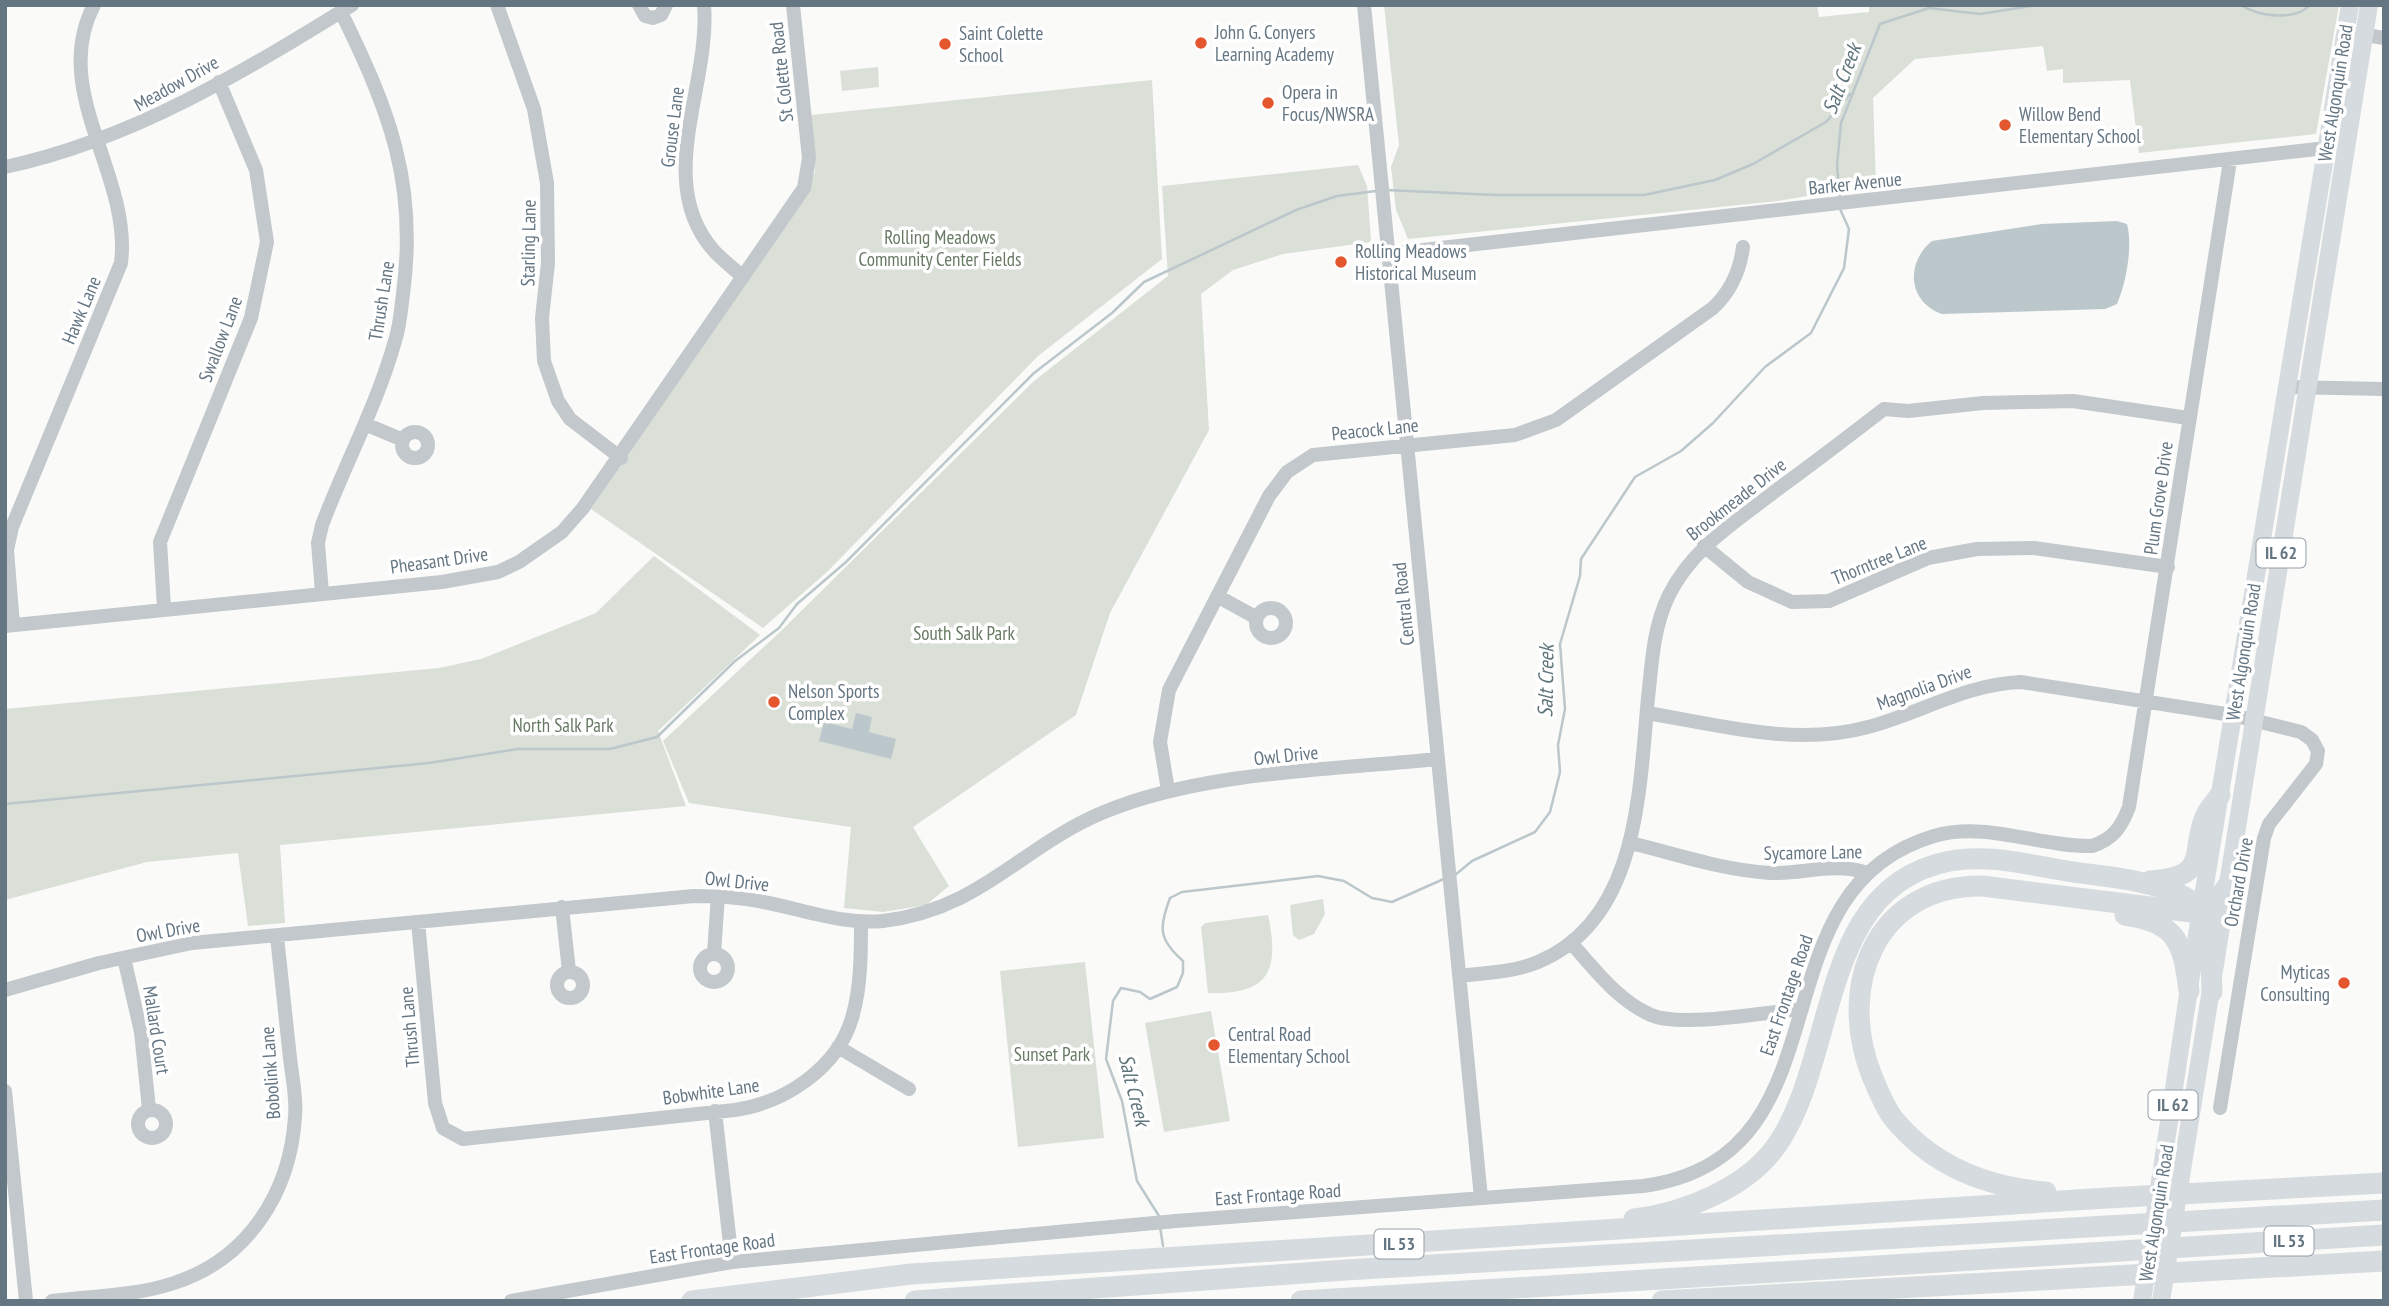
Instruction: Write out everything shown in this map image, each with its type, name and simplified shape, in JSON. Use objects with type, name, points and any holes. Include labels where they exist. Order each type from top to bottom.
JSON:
[{"type":"highway","points":[[2140,882],[2173,878],[2190,867],[2199,852],[2206,814],[2220,795]]},
{"type":"highway","points":[[1497,1238],[1645,1218],[1703,1200],[1755,1167],[1775,1147],[1795,1110],[1857,929],[1885,892],[1911,874],[1938,863],[1974,859],[2017,861],[2140,882],[2179,892],[2209,919],[2212,992]]},
{"type":"highway","points":[[2108,1198],[1996,1185],[1969,1176],[1941,1161],[1911,1137],[1891,1115],[1864,1051],[1859,1004],[1863,977],[1874,946],[1900,912],[1921,897],[1957,887],[1982,886],[2191,912],[2216,902],[2229,884]]},
{"type":"highway","points":[[2034,894],[2075,907],[2145,919],[2169,929],[2182,948],[2189,991]]},
{"type":"highway","points":[[2273,1190],[2327,1176],[2384,1170]]},
{"type":"highway","name":"IL 53","points":[[692,1301],[911,1274],[2384,1183]]},
{"type":"highway","name":"IL 53","points":[[915,1301],[1345,1270],[2384,1210]]},
{"type":"highway","name":"IL 53","points":[[1301,1301],[2384,1235]]},
{"type":"highway","name":"IL 53","points":[[1662,1301],[2382,1261]]},
{"type":"highway","points":[[1941,1301],[2042,1280]]},
{"type":"main road","name":"West Algonquin Road","points":[[2142,1301],[2232,715],[2350,5]]},
{"type":"main road","name":"West Algonquin Road","points":[[2161,1301],[2369,5]]},
{"type":"street","name":"Hawk Lane","points":[[9,626],[7,550],[12,527],[121,263],[124,237],[116,193],[81,85],[79,63],[86,21],[94,5]]},
{"type":"street","name":"Starling Lane","points":[[497,5],[534,109],[547,183],[549,222],[542,318],[544,360],[558,401],[570,419],[621,458]]},
{"type":"street","points":[[639,5],[645,16],[653,18],[661,15],[666,5]]},
{"type":"street","name":"Grouse Lane","points":[[704,5],[702,46],[685,173],[688,197],[703,235],[715,251],[743,277]]},
{"type":"street","name":"St Colette Road","points":[[793,5],[806,135]]},
{"type":"street","name":"Central Road","points":[[1364,5],[1481,1198]]},
{"type":"street","name":"Meadow Drive","points":[[5,167],[99,142],[141,125],[347,9]]},
{"type":"street","name":"Thrush Lane","points":[[322,593],[318,543],[322,525],[365,424],[396,338],[409,225],[394,136],[347,9]]},
{"type":"street","points":[[2346,32],[2384,38]]},
{"type":"street","name":"Swallow Lane","points":[[164,608],[160,542],[251,318],[267,242],[256,170],[219,82]]},
{"type":"street","name":"Pheasant Drive","points":[[9,626],[164,608],[442,583],[508,567],[541,549],[562,532],[621,458],[804,188],[809,158],[806,135]]},
{"type":"street","name":"Barker Avenue","points":[[1388,254],[2230,161],[2326,148]]},
{"type":"street","name":"Plum Grove Drive","points":[[2113,835],[2122,827],[2129,807],[2230,161]]},
{"type":"street","name":"Peacock Lane","points":[[1168,790],[1160,742],[1169,690],[1269,496],[1296,464],[1312,455],[1515,435],[1556,421],[1713,308],[1723,298],[1735,276],[1743,247]]},
{"type":"street","points":[[2286,387],[2384,389]]},
{"type":"street","name":"Brookmeade Drive","points":[[1460,976],[1503,971],[1538,962],[1571,943],[1597,919],[1618,879],[1630,843],[1655,627],[1670,594],[1689,563],[1704,546],[1884,409],[1908,411],[1983,403],[2073,401],[2188,418]]},
{"type":"street","points":[[365,424],[403,440]]},
{"type":"street","name":"Thorntree Lane","points":[[1704,546],[1748,582],[1792,602],[1829,601],[1928,558],[1977,549],[2034,548],[2168,567]]},
{"type":"street","points":[[1217,596],[1257,618]]},
{"type":"street","name":"Magnolia Drive","points":[[1647,713],[1797,737],[1870,727],[1944,698],[1997,682],[2044,683],[2255,720]]},
{"type":"street","name":"Orchard Drive","points":[[2220,1108],[2264,838],[2269,824],[2316,764],[2318,751],[2312,740],[2301,732],[2255,720]]},
{"type":"street","name":"Owl Drive","points":[[5,990],[192,943],[562,907],[718,896],[861,922],[904,917],[939,909],[963,899],[1079,824],[1168,790],[1438,759]]},
{"type":"street","name":"Sycamore Lane","points":[[1630,843],[1738,870],[1772,873],[1840,867],[1867,873],[1886,858],[1914,844],[1954,832],[1988,833],[2078,846],[2092,846],[2113,835]]},
{"type":"street","name":"East Frontage Road","points":[[511,1301],[732,1262],[1148,1223],[1658,1184],[1677,1180],[1713,1163],[1745,1136],[1772,1099],[1834,917],[1867,873]]},
{"type":"street","points":[[714,953],[718,896]]},
{"type":"street","points":[[562,907],[569,971]]},
{"type":"street","name":"Thrush Lane","points":[[418,922],[435,1103],[443,1128]]},
{"type":"street","name":"Bobwhite Lane","points":[[443,1128],[463,1139],[760,1107],[788,1095],[803,1084],[838,1047],[852,1020],[859,977],[861,922]]},
{"type":"street","name":"Bobolink Lane","points":[[52,1301],[128,1292],[172,1284],[193,1276],[242,1242],[266,1216],[287,1168],[296,1115],[277,936]]},
{"type":"street","points":[[1571,943],[1620,995],[1651,1015],[1689,1020],[1802,1009]]},
{"type":"street","name":"Mallard Court","points":[[124,958],[141,1032],[149,1109]]},
{"type":"street","points":[[838,1047],[909,1088]]},
{"type":"street","points":[[5,1091],[26,1301]]},
{"type":"street","points":[[715,1111],[732,1262]]},
{"type":"green space","points":[[1384,5],[1817,5],[1819,17],[1869,12],[1869,5],[2339,5],[2316,134],[2139,153],[2130,80],[2063,83],[2063,69],[2047,71],[2043,46],[1915,59],[1873,98],[1876,184],[1778,201],[1408,239],[1396,210],[1391,167],[1399,145]]},
{"type":"green space","points":[[878,67],[879,87],[842,91],[840,71]]},
{"type":"green space","name":"Rolling Meadows Community Center Fields","points":[[1152,80],[1162,259],[1038,356],[828,571],[763,628],[591,509],[786,224],[815,172],[811,115]]},
{"type":"green space","name":"South Salk Park","points":[[1358,165],[1367,186],[1371,242],[1283,254],[1233,270],[1201,294],[1209,430],[1110,613],[1076,715],[913,827],[949,886],[926,905],[883,912],[844,908],[851,827],[689,803],[663,741],[781,631],[1034,381],[1168,276],[1162,186]]},
{"type":"green space","name":"North Salk Park","points":[[654,556],[760,635],[658,731],[686,806],[280,845],[285,923],[248,926],[238,853],[147,862],[5,900],[5,709],[439,668],[481,659],[596,613]]},
{"type":"green space","points":[[1323,899],[1325,914],[1314,934],[1299,940],[1293,935],[1290,905]]},
{"type":"green space","points":[[1268,915],[1272,951],[1265,976],[1245,990],[1208,993],[1201,927],[1205,923]]},
{"type":"green space","name":"Sunset Park","points":[[1085,962],[1104,1138],[1018,1147],[1000,971]]},
{"type":"green space","points":[[1211,1011],[1230,1121],[1164,1132],[1145,1023]]},
{"type":"shaded area","points":[[2117,221],[2127,224],[2128,265],[2117,304],[2105,309],[1942,314],[1922,301],[1917,291],[1914,271],[1917,260],[1932,241],[2042,224]]},
{"type":"shaded area","points":[[856,713],[872,717],[869,732],[896,739],[891,759],[819,741],[824,722],[852,729]]},
{"type":"waterway","name":"Salt Creek","points":[[1840,199],[1837,165],[1841,123],[1880,24],[1929,8],[1980,14],[2037,5]]},
{"type":"waterway","name":"Salt Creek","points":[[2241,5],[2277,16],[2295,13],[2310,5]]},
{"type":"waterway","points":[[1386,190],[1495,195],[1644,195],[1715,180],[1753,164],[1826,122],[1850,94]]},
{"type":"waterway","points":[[5,804],[429,763],[518,749],[610,749],[657,737],[735,661],[779,628],[797,604],[846,562],[1034,373],[1112,313],[1144,282],[1296,210],[1337,196],[1376,191]]},
{"type":"waterway","name":"Salt Creek","points":[[1455,875],[1472,861],[1535,832],[1550,812],[1560,772],[1558,745],[1565,709],[1560,644],[1580,576],[1581,559],[1635,477],[1681,451],[1713,423],[1765,367],[1811,333],[1844,268],[1849,229],[1840,209]]},
{"type":"waterway","name":"Salt Creek","points":[[1159,1216],[1137,1181],[1122,1101],[1106,1059],[1113,1001],[1121,988],[1140,992],[1150,999],[1177,987],[1183,973],[1183,961],[1169,946],[1163,932],[1170,898],[1182,892],[1318,876],[1344,881],[1372,898],[1392,902],[1446,878]]},
{"type":"waterway","name":"Salt Creek","points":[[1160,1226],[1163,1246]]},
{"type":"place","name":"John G. Conyers Learning Academy","points":[[1201,43]]},
{"type":"place","name":"Saint Colette School","points":[[945,44]]},
{"type":"place","name":"Opera in Focus/NWSRA","points":[[1268,103]]},
{"type":"place","name":"Willow Bend Elementary School","points":[[2005,125]]},
{"type":"place","name":"Rolling Meadows Historical Museum","points":[[1341,262]]},
{"type":"place","name":"Nelson Sports Complex","points":[[774,702]]},
{"type":"place","name":"Myticas Consulting","points":[[2344,983]]},
{"type":"place","name":"Central Road Elementary School","points":[[1214,1045]]}]
